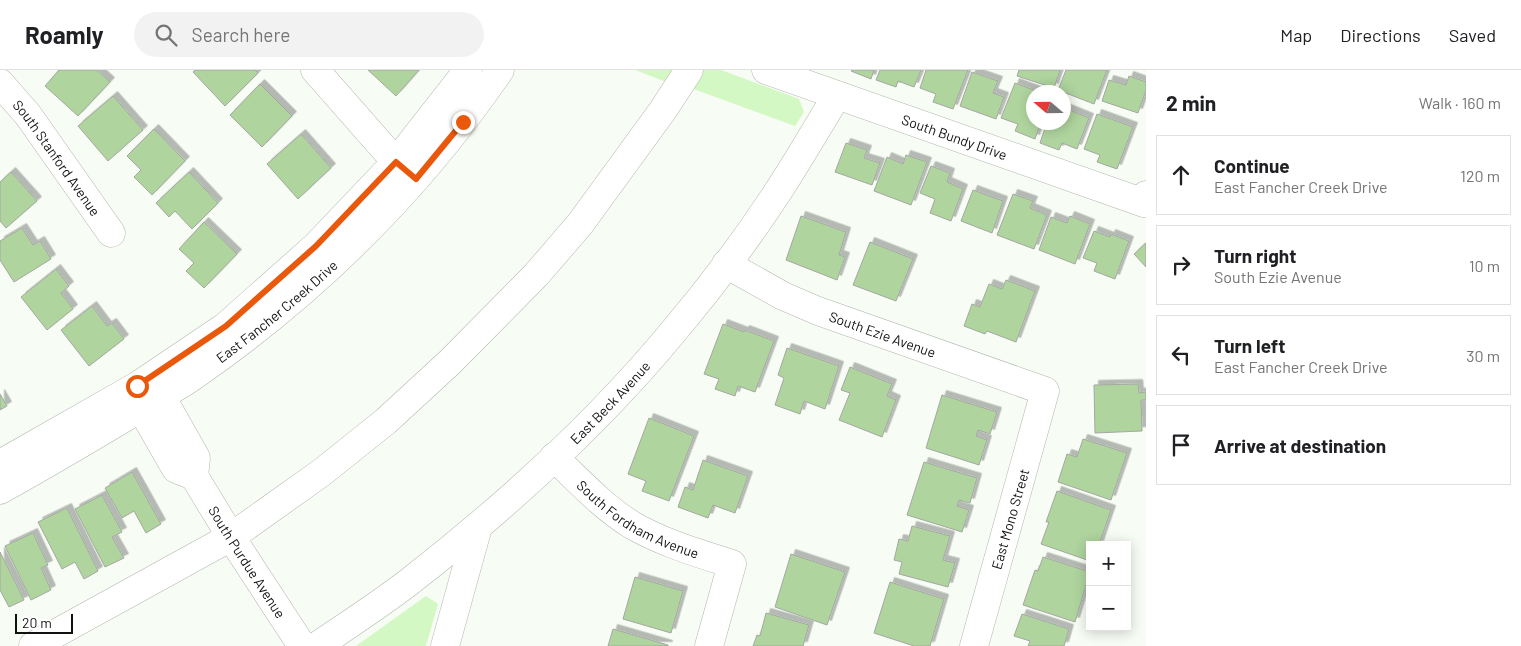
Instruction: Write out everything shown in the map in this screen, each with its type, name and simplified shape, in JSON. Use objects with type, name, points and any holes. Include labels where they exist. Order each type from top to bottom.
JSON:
[{"type":"street","points":[[315,70],[406,170]]},
{"type":"street","name":"East Fancher Creek Drive","points":[[0,490],[190,378],[252,334],[314,282],[374,225],[468,70]]},
{"type":"street","name":"East Fancher Creek Drive","points":[[0,464],[137,386],[226,326],[316,246],[463,122],[500,70]]},
{"type":"street","points":[[33,646],[231,537],[321,473],[386,421],[450,362],[536,275],[580,224],[663,110],[689,70]]},
{"type":"street","name":"South Bundy Drive","points":[[766,70],[1145,199]]},
{"type":"street","name":"South Stanford Avenue","points":[[0,83],[28,115],[111,233]]},
{"type":"street","name":"East Beck Avenue","points":[[317,646],[407,583],[478,526],[554,457],[624,387],[673,332],[726,264],[778,191],[837,95]]},
{"type":"street","name":"South Ezie Avenue","points":[[726,264],[774,292],[818,311],[1046,391]]},
{"type":"street","name":"East Mono Street","points":[[974,646],[1046,391]]},
{"type":"street","name":"South Purdue Avenue","points":[[151,402],[176,469],[194,476],[302,646]]},
{"type":"street","name":"South Fordham Avenue","points":[[554,457],[600,501],[631,524],[666,542],[732,564],[709,646]]},
{"type":"street","points":[[446,646],[478,526]]},
{"type":"green space","points":[[635,70],[677,70],[669,83]]},
{"type":"green space","points":[[702,70],[721,70],[799,99],[804,112],[795,126],[691,88]]},
{"type":"green space","points":[[426,596],[438,604],[426,646],[356,646]]},
{"type":"building","points":[[59,70],[97,70],[110,82],[78,116],[45,86]]},
{"type":"building","points":[[195,70],[255,70],[258,73],[225,106],[193,72]]},
{"type":"building","points":[[368,70],[419,70],[396,96]]},
{"type":"building","points":[[852,70],[874,70],[871,79]]},
{"type":"building","points":[[880,70],[921,70],[914,87],[898,81],[896,87],[876,80]]},
{"type":"building","points":[[926,70],[968,70],[953,109],[933,102],[936,94],[920,88]]},
{"type":"building","points":[[1019,70],[1060,70],[1055,85],[1045,85],[1017,76]]},
{"type":"building","points":[[1066,70],[1107,70],[1094,104],[1071,95],[1071,85],[1060,85]]},
{"type":"building","points":[[972,72],[998,81],[993,93],[1004,97],[996,119],[960,106]]},
{"type":"building","points":[[1129,76],[1146,82],[1146,90],[1138,113],[1102,101],[1109,80],[1126,85]]},
{"type":"building","points":[[1015,83],[1026,87],[1026,130],[1038,130],[1035,139],[1015,131],[1018,124],[1001,118]]},
{"type":"building","points":[[260,84],[292,116],[262,147],[230,115]]},
{"type":"building","points":[[113,96],[143,130],[108,161],[78,126]]},
{"type":"building","points":[[1071,111],[1089,118],[1077,149],[1062,143],[1059,150],[1040,143],[1044,130],[1071,130]]},
{"type":"building","points":[[1097,114],[1133,127],[1117,169],[1097,162],[1100,155],[1084,149]]},
{"type":"building","points":[[154,129],[185,161],[152,195],[134,177],[141,170],[127,156]]},
{"type":"building","points":[[301,134],[331,168],[298,199],[267,164]]},
{"type":"building","points":[[846,143],[867,150],[864,158],[880,163],[872,185],[835,172]]},
{"type":"building","points":[[906,155],[927,162],[911,205],[874,191],[887,157],[903,164]]},
{"type":"building","points":[[931,166],[950,173],[947,182],[963,189],[951,221],[930,213],[935,199],[920,193]]},
{"type":"building","points":[[11,172],[37,201],[6,228],[0,221],[0,182]]},
{"type":"building","points":[[189,172],[218,203],[192,229],[175,211],[169,217],[156,203]]},
{"type":"building","points":[[973,190],[1003,201],[992,233],[961,221]]},
{"type":"building","points":[[1013,194],[1033,201],[1030,208],[1047,215],[1034,249],[997,235]]},
{"type":"building","points":[[801,216],[846,232],[839,255],[845,257],[837,280],[786,260]]},
{"type":"building","points":[[1070,216],[1090,224],[1075,264],[1039,250],[1051,217],[1067,223]]},
{"type":"building","points":[[204,222],[237,254],[204,288],[186,271],[194,263],[179,249]]},
{"type":"building","points":[[22,228],[33,245],[40,241],[51,259],[14,282],[0,260],[0,241]]},
{"type":"building","points":[[1094,231],[1110,237],[1111,234],[1129,241],[1115,279],[1094,271],[1097,263],[1083,258]]},
{"type":"building","points":[[870,242],[913,259],[896,301],[853,285]]},
{"type":"building","points":[[1146,243],[1146,267],[1134,254]]},
{"type":"building","points":[[56,269],[69,286],[61,293],[73,309],[47,330],[21,297]]},
{"type":"building","points":[[1006,280],[1035,291],[1016,342],[987,331],[985,334],[964,326],[972,304],[980,307],[989,284],[1002,289]]},
{"type":"building","points":[[92,306],[107,326],[112,323],[124,339],[89,366],[61,330]]},
{"type":"building","points":[[723,324],[774,341],[755,392],[738,386],[735,396],[715,389],[719,379],[704,374]]},
{"type":"building","points":[[787,348],[839,366],[825,409],[804,401],[800,414],[775,405],[784,378],[778,375]]},
{"type":"building","points":[[850,367],[892,384],[887,396],[896,400],[882,437],[839,420],[850,393],[841,390]]},
{"type":"building","points":[[1138,384],[1139,393],[1146,392],[1146,400],[1141,400],[1142,431],[1095,433],[1094,385]]},
{"type":"building","points":[[0,394],[7,406],[0,410]]},
{"type":"building","points":[[942,395],[997,412],[990,434],[978,430],[976,436],[987,440],[979,465],[926,448]]},
{"type":"building","points":[[649,418],[694,436],[669,501],[642,491],[646,481],[628,474]]},
{"type":"building","points":[[1083,439],[1127,453],[1111,500],[1058,482],[1067,454],[1077,457]]},
{"type":"building","points":[[703,460],[748,476],[735,513],[713,505],[708,518],[678,507],[685,487],[693,490]]},
{"type":"building","points":[[924,462],[977,478],[970,503],[959,500],[957,506],[969,510],[962,532],[907,515]]},
{"type":"building","points":[[132,472],[161,524],[146,533],[134,511],[122,518],[105,488]]},
{"type":"building","points":[[1057,491],[1111,510],[1100,541],[1086,541],[1086,560],[1041,544],[1049,522],[1046,522]]},
{"type":"building","points":[[102,495],[122,532],[112,537],[124,558],[105,567],[75,509]]},
{"type":"building","points":[[67,508],[98,571],[84,579],[75,562],[62,569],[38,522]]},
{"type":"building","points":[[912,526],[950,536],[943,560],[955,563],[948,587],[899,574],[902,562],[894,560],[899,539],[908,541]]},
{"type":"building","points":[[33,533],[48,565],[41,568],[51,590],[31,600],[5,546]]},
{"type":"building","points":[[0,552],[24,600],[9,607],[0,590]]},
{"type":"building","points":[[791,554],[845,572],[827,625],[775,607]]},
{"type":"building","points":[[1043,557],[1086,571],[1086,585],[1075,622],[1023,605],[1035,570],[1038,571]]},
{"type":"building","points":[[635,577],[683,591],[671,633],[623,619]]},
{"type":"building","points":[[890,582],[944,599],[930,646],[914,646],[874,633]]},
{"type":"building","points":[[766,613],[809,625],[803,646],[753,646],[757,635],[760,636]]},
{"type":"building","points":[[1022,614],[1069,629],[1064,646],[1028,646],[1030,641],[1014,636]]},
{"type":"building","points":[[613,629],[668,645],[668,646],[608,646]]},
{"type":"route","points":[[137,386],[226,326],[316,246],[396,162],[416,179],[463,122]]}]
